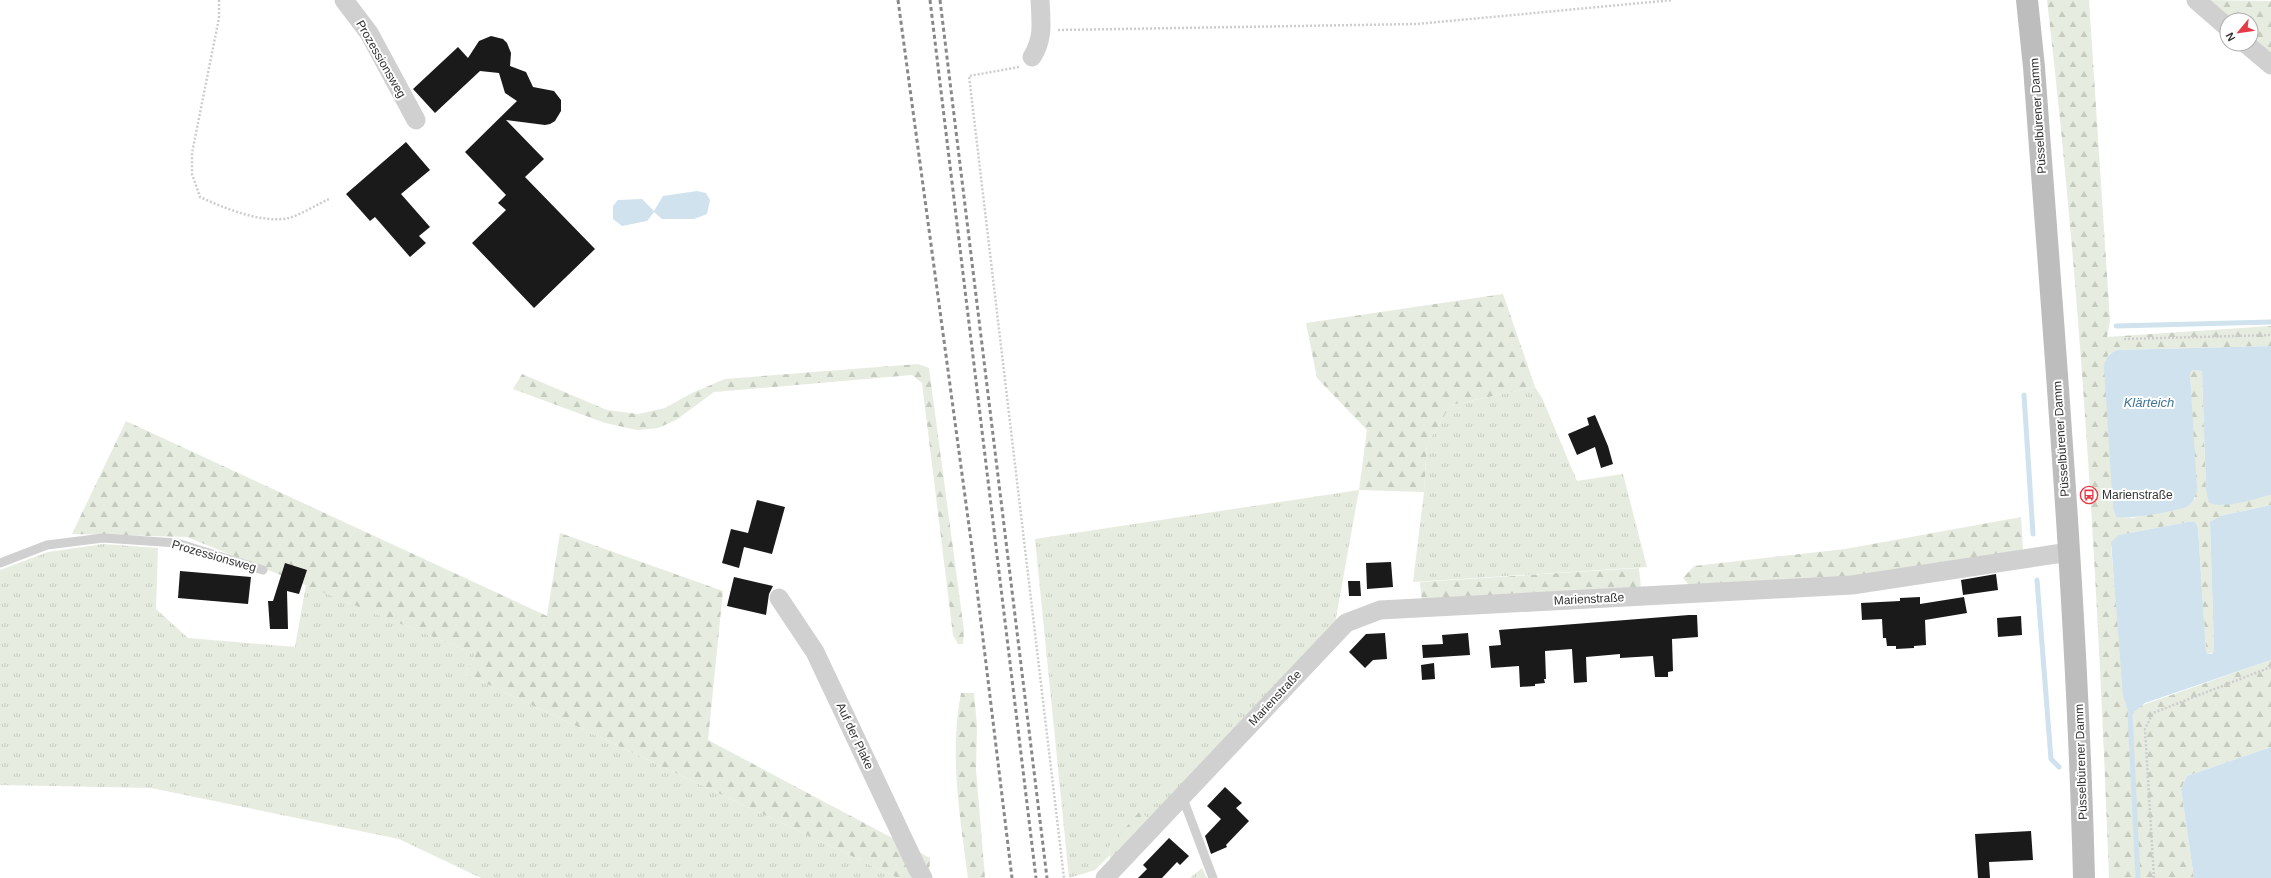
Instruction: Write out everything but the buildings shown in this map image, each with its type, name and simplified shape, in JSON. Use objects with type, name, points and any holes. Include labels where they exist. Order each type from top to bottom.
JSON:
[{"type":"main road","name":"Püsselbürener Damm","points":[[2027,0],[2036,83],[2069,552],[2080,725],[2084,878]]},
{"type":"street","name":"Prozessionsweg","points":[[344,0],[368,33],[416,120]]},
{"type":"street","points":[[1032,57],[1040,45],[1042,30],[1040,0]]},
{"type":"street","points":[[2196,0],[2219,20]]},
{"type":"street","points":[[2255,52],[2271,66]]},
{"type":"street","name":"Marienstraße","points":[[1105,878],[1346,623],[1380,610],[1852,584],[2069,552]]},
{"type":"street","name":"Auf der Plake","points":[[779,598],[815,652],[923,878]]},
{"type":"lane","name":"Prozessionsweg","points":[[0,563],[47,545],[103,538],[177,543],[263,570]]},
{"type":"lane","points":[[1182,796],[1213,878]]},
{"type":"path","points":[[219,0],[219,18],[192,153],[192,174],[200,197],[229,210],[260,218],[289,218],[328,199]]},
{"type":"path","points":[[1042,30],[1417,24],[1673,0]]},
{"type":"path","points":[[1032,57],[1026,64],[1014,70],[968,76],[1064,878]]},
{"type":"path","points":[[2124,339],[2271,335]]},
{"type":"path","points":[[2154,878],[2145,729],[2153,713],[2271,667]]},
{"type":"green space","points":[[2047,0],[2089,0],[2110,321],[2107,337],[2271,326],[2271,346],[2117,350],[2109,354],[2105,360],[2113,509],[2116,517],[2133,518],[2187,506],[2195,499],[2190,373],[2193,370],[2202,371],[2206,490],[2227,504],[2271,495],[2271,505],[2220,516],[2210,522],[2214,650],[2212,653],[2208,654],[2206,651],[2198,528],[2196,523],[2193,521],[2119,535],[2111,547],[2125,703],[2137,707],[2271,660],[2271,747],[2187,776],[2181,789],[2194,878],[2109,878],[2094,548],[2087,439],[2069,219]]},
{"type":"green space","points":[[2206,0],[2271,1],[2271,55],[2259,45],[2259,12],[2220,12]]},
{"type":"green space","points":[[1503,294],[1535,387],[1451,405],[1427,444],[1424,492],[1359,490],[1367,430],[1317,378],[1306,323]]},
{"type":"green space","points":[[918,364],[929,368],[964,631],[963,644],[958,644],[953,635],[922,383],[912,375],[714,392],[676,420],[658,428],[637,430],[605,423],[513,389],[522,374],[607,410],[638,414],[665,408],[692,393],[725,379]]},
{"type":"green space","points":[[1535,387],[1542,398],[1577,481],[1623,474],[1647,567],[1413,582],[1424,492],[1427,444],[1451,405]]},
{"type":"green space","points":[[126,421],[547,616],[560,533],[723,591],[708,740],[930,858],[929,878],[898,878],[466,674],[475,654],[187,537],[72,534]]},
{"type":"green space","points":[[1359,490],[1334,629],[1152,823],[1141,812],[1109,847],[1110,855],[1095,870],[1069,878],[1035,539]]},
{"type":"green space","points":[[2021,517],[2023,550],[1850,577],[1689,585],[1683,578],[1694,566],[1845,549]]},
{"type":"green space","points":[[103,544],[158,548],[156,609],[188,638],[295,647],[306,585],[475,654],[466,674],[898,878],[481,878],[399,839],[151,788],[0,785],[0,570],[48,552]]},
{"type":"green space","points":[[1639,568],[1641,589],[1422,603],[1420,582]]},
{"type":"green space","points":[[961,693],[974,693],[977,726],[976,770],[985,878],[968,878],[959,809],[956,739]]},
{"type":"green space","points":[[1140,811],[1152,823],[1111,865],[1109,847]]},
{"type":"green space","points":[[1202,868],[1207,878],[1190,878]]},
{"type":"water","points":[[697,191],[706,193],[710,200],[707,214],[694,219],[662,219],[654,212],[647,221],[622,226],[613,219],[613,206],[618,200],[642,199],[654,211],[663,196]]},
{"type":"water","name":"Klärteich","points":[[2271,346],[2271,495],[2232,504],[2216,505],[2209,503],[2206,490],[2202,371],[2193,370],[2190,373],[2197,490],[2192,503],[2188,506],[2174,510],[2141,516],[2122,518],[2116,517],[2113,509],[2104,367],[2105,361],[2111,353],[2117,350]]},
{"type":"water","points":[[2271,505],[2271,660],[2145,703],[2135,711],[2128,711],[2123,696],[2111,542],[2119,535],[2193,521],[2196,523],[2198,528],[2206,651],[2208,654],[2212,654],[2214,650],[2210,522],[2220,516]]},
{"type":"water","points":[[2271,747],[2271,878],[2194,878],[2181,789],[2187,776]]},
{"type":"waterway","points":[[2116,326],[2271,322]]},
{"type":"waterway","points":[[2024,395],[2033,534]]},
{"type":"waterway","points":[[2037,580],[2051,759],[2059,767]]},
{"type":"waterway","points":[[2132,711],[2130,714],[2138,878]]},
{"type":"railway","points":[[898,0],[972,548],[1012,878]]},
{"type":"railway","points":[[930,0],[1036,878]]},
{"type":"railway","points":[[940,0],[1047,878]]},
{"type":"place","name":"Marienstraße","points":[[2089,495]]}]
